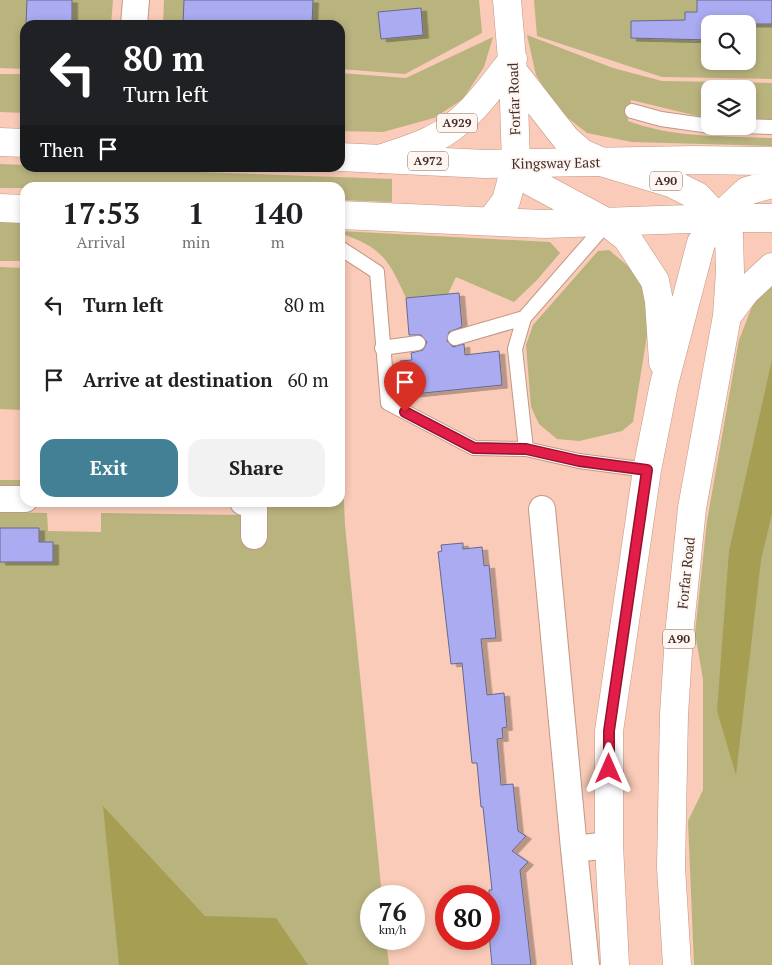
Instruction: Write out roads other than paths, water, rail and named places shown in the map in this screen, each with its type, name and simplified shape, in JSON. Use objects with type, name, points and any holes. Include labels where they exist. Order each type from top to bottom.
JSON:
[{"type":"main road","name":"Forfar Road","points":[[491,221],[506,201],[516,164],[513,65],[507,0]]},
{"type":"main road","name":"A929","points":[[380,159],[431,140],[462,120],[513,65]]},
{"type":"main road","points":[[513,65],[566,139],[582,153],[604,162]]},
{"type":"main road","points":[[0,142],[20,143]]},
{"type":"main road","name":"Kingsway East","points":[[345,157],[485,164],[772,161]]},
{"type":"main road","name":"Forfar Road","points":[[604,162],[671,183],[697,196],[718,218],[729,235],[730,272],[726,316],[692,508],[679,635],[674,715],[671,867],[677,965]]},
{"type":"main road","points":[[516,164],[528,180],[608,223],[628,238],[655,281],[659,301],[664,384]]},
{"type":"main road","points":[[616,965],[609,845],[609,731],[647,470],[664,384],[701,243],[718,218],[747,190],[772,184]]},
{"type":"main road","points":[[0,208],[20,209]]},
{"type":"main road","points":[[345,215],[544,224],[772,218]]},
{"type":"main road","name":"A90","points":[[726,316],[746,290],[772,267]]},
{"type":"street","points":[[134,20],[136,0]]},
{"type":"street","points":[[0,499],[20,499]]},
{"type":"street","points":[[254,507],[254,536]]},
{"type":"street","points":[[542,509],[586,965]]},
{"type":"street","points":[[574,849],[609,845]]},
{"type":"lane","points":[[632,111],[661,119],[701,125]]},
{"type":"lane","points":[[756,126],[772,127]]},
{"type":"lane","points":[[526,449],[515,348],[524,318],[608,223]]},
{"type":"lane","points":[[345,251],[377,272],[388,403],[474,448],[526,449],[579,461],[647,470]]},
{"type":"lane","points":[[455,338],[524,318]]},
{"type":"lane","points":[[382,348],[418,343]]}]
